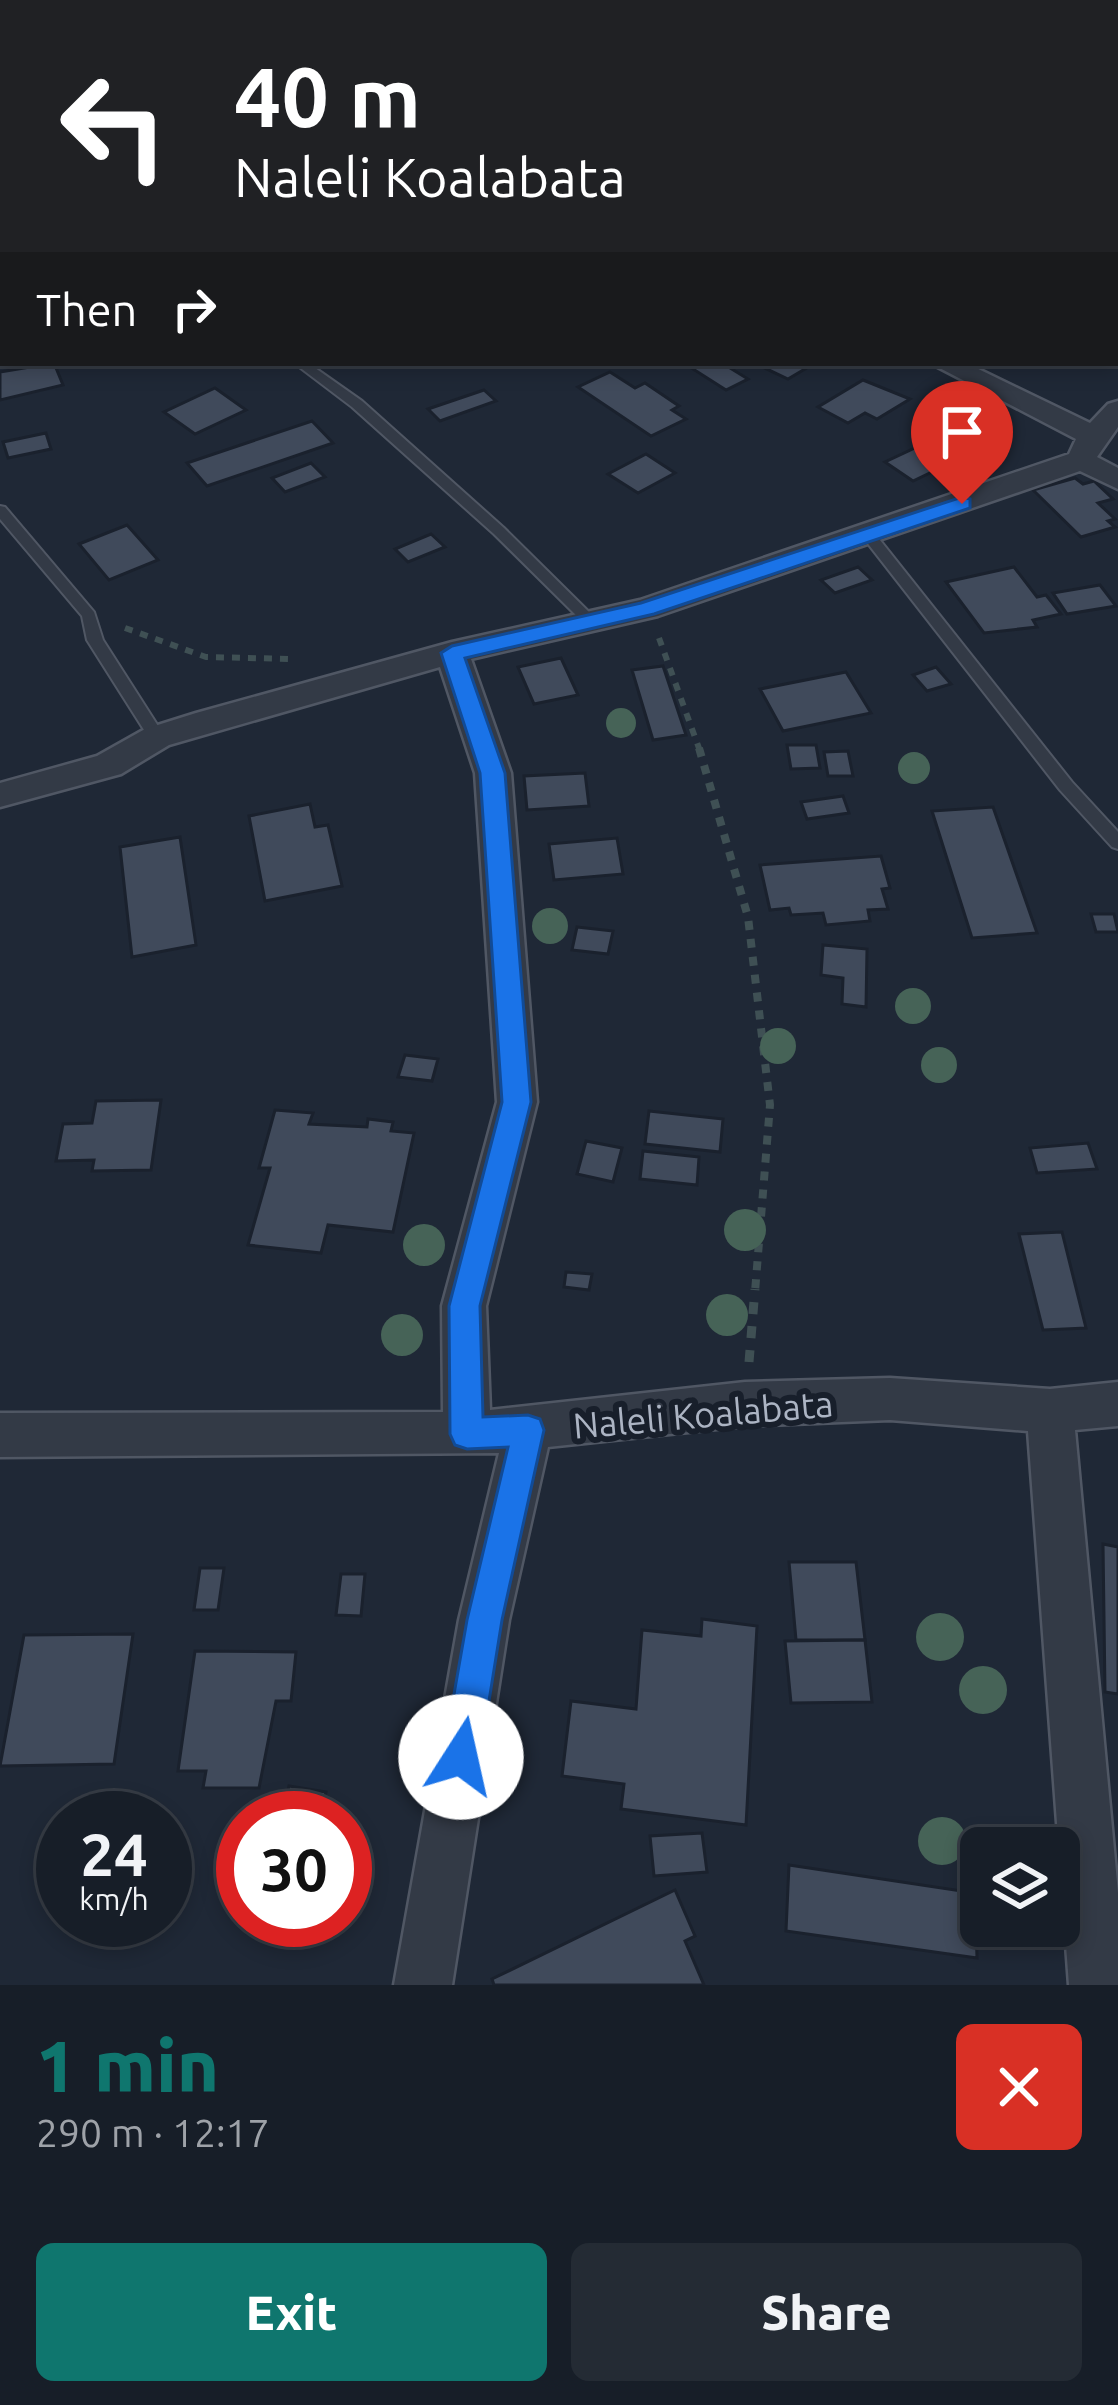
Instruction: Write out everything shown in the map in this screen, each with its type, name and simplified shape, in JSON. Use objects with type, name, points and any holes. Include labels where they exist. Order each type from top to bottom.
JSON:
[{"type":"street","points":[[950,366],[1065,419],[1118,479]]},
{"type":"street","points":[[0,795],[109,765],[157,737],[452,653],[646,609],[994,494],[1087,448],[1118,410]]},
{"type":"street","points":[[452,653],[493,773],[517,1102],[464,1306],[467,1434]]},
{"type":"street","name":"Naleli Koalabata","points":[[0,1435],[467,1434],[745,1404],[890,1400],[1049,1412],[1118,1404]]},
{"type":"street","points":[[1049,1412],[1098,1985]]},
{"type":"street","points":[[423,1985],[484,1620],[528,1430]]},
{"type":"lane","points":[[304,366],[357,404],[500,531],[589,620]]},
{"type":"lane","points":[[0,510],[89,615],[95,640],[157,737]]},
{"type":"lane","points":[[867,533],[1066,786],[1118,843]]},
{"type":"path","points":[[646,609],[687,706],[748,917],[770,1105],[745,1404]]},
{"type":"path","points":[[89,615],[206,657],[298,659]]},
{"type":"building","points":[[55,366],[63,385],[0,400],[0,372]]},
{"type":"building","points":[[727,366],[748,379],[726,390],[693,369]]},
{"type":"building","points":[[760,366],[810,366],[788,379]]},
{"type":"building","points":[[610,372],[635,388],[645,383],[679,406],[672,410],[686,419],[651,436],[578,387]]},
{"type":"building","points":[[863,380],[910,399],[877,419],[865,413],[848,423],[818,407]]},
{"type":"building","points":[[215,388],[246,410],[195,434],[164,412]]},
{"type":"building","points":[[484,390],[496,401],[440,421],[428,409]]},
{"type":"building","points":[[312,421],[333,443],[207,486],[187,463]]},
{"type":"building","points":[[46,433],[51,449],[8,458],[3,442]]},
{"type":"building","points":[[934,439],[952,451],[931,462],[940,468],[913,481],[885,462]]},
{"type":"building","points":[[646,454],[675,473],[638,493],[608,474]]},
{"type":"building","points":[[311,463],[325,477],[285,492],[272,478]]},
{"type":"building","points":[[1075,478],[1083,484],[1094,481],[1113,499],[1098,503],[1115,519],[1108,521],[1115,527],[1081,537],[1033,490]]},
{"type":"building","points":[[127,525],[158,560],[109,580],[79,544]]},
{"type":"building","points":[[431,534],[445,547],[408,562],[395,549]]},
{"type":"building","points":[[858,567],[872,580],[835,593],[821,580]]},
{"type":"building","points":[[1014,567],[1037,597],[1046,595],[1061,614],[1033,620],[1037,627],[984,633],[946,582]]},
{"type":"building","points":[[1100,585],[1116,606],[1067,614],[1053,593]]},
{"type":"building","points":[[561,658],[578,695],[534,704],[518,667]]},
{"type":"building","points":[[663,666],[686,735],[653,740],[632,670]]},
{"type":"building","points":[[936,667],[951,684],[927,691],[913,675]]},
{"type":"building","points":[[846,672],[871,713],[783,731],[760,689]]},
{"type":"building","points":[[787,745],[816,745],[820,768],[791,769]]},
{"type":"building","points":[[848,751],[853,776],[828,776],[824,752]]},
{"type":"building","points":[[585,773],[589,806],[527,810],[524,776]]},
{"type":"building","points":[[843,796],[849,813],[807,819],[801,802]]},
{"type":"building","points":[[310,804],[315,827],[328,825],[342,886],[265,901],[249,816]]},
{"type":"building","points":[[993,807],[1037,933],[972,938],[932,811]]},
{"type":"building","points":[[180,837],[196,945],[132,957],[120,847]]},
{"type":"building","points":[[617,838],[623,874],[554,880],[549,844]]},
{"type":"building","points":[[881,856],[890,888],[882,889],[888,909],[868,910],[870,921],[826,925],[823,913],[791,915],[789,908],[770,910],[760,865]]},
{"type":"building","points":[[1091,914],[1114,914],[1118,932],[1096,932]]},
{"type":"building","points":[[577,927],[613,931],[608,954],[572,950]]},
{"type":"building","points":[[823,945],[867,949],[866,1007],[842,1004],[843,978],[821,975]]},
{"type":"building","points":[[405,1055],[438,1059],[432,1081],[398,1077]]},
{"type":"building","points":[[161,1100],[151,1170],[92,1171],[94,1160],[56,1161],[63,1124],[92,1123],[96,1101]]},
{"type":"building","points":[[275,1110],[313,1113],[309,1124],[367,1127],[368,1119],[393,1122],[391,1131],[414,1133],[393,1232],[328,1225],[321,1253],[248,1245],[270,1168],[259,1168]]},
{"type":"building","points":[[649,1111],[723,1119],[720,1152],[645,1144]]},
{"type":"building","points":[[586,1141],[622,1148],[613,1182],[577,1174]]},
{"type":"building","points":[[1088,1143],[1097,1169],[1037,1173],[1030,1148]]},
{"type":"building","points":[[643,1151],[699,1157],[697,1185],[640,1179]]},
{"type":"building","points":[[1062,1232],[1086,1328],[1043,1330],[1019,1234]]},
{"type":"building","points":[[566,1272],[592,1274],[589,1290],[564,1287]]},
{"type":"building","points":[[1103,1544],[1118,1547],[1118,1694],[1105,1692]]},
{"type":"building","points":[[789,1562],[856,1562],[865,1640],[796,1640]]},
{"type":"building","points":[[200,1568],[224,1568],[218,1610],[194,1610]]},
{"type":"building","points":[[341,1574],[365,1574],[361,1616],[336,1615]]},
{"type":"building","points":[[702,1619],[757,1626],[746,1825],[621,1809],[624,1784],[562,1776],[571,1701],[636,1709],[642,1630],[701,1636]]},
{"type":"building","points":[[133,1634],[114,1764],[0,1766],[24,1635]]},
{"type":"building","points":[[865,1640],[872,1702],[791,1703],[785,1641]]},
{"type":"building","points":[[195,1651],[296,1652],[291,1701],[276,1701],[259,1788],[203,1788],[206,1771],[178,1771]]},
{"type":"building","points":[[702,1833],[707,1872],[654,1876],[650,1836]]},
{"type":"building","points":[[789,1865],[960,1891],[960,1947],[977,1947],[977,1958],[786,1931]]},
{"type":"building","points":[[675,1890],[695,1936],[685,1941],[704,1985],[494,1985],[492,1979]]},
{"type":"route","points":[[461,1757],[484,1620],[528,1430],[467,1434],[464,1306],[517,1102],[493,773],[452,653],[646,609],[962,504]]}]
